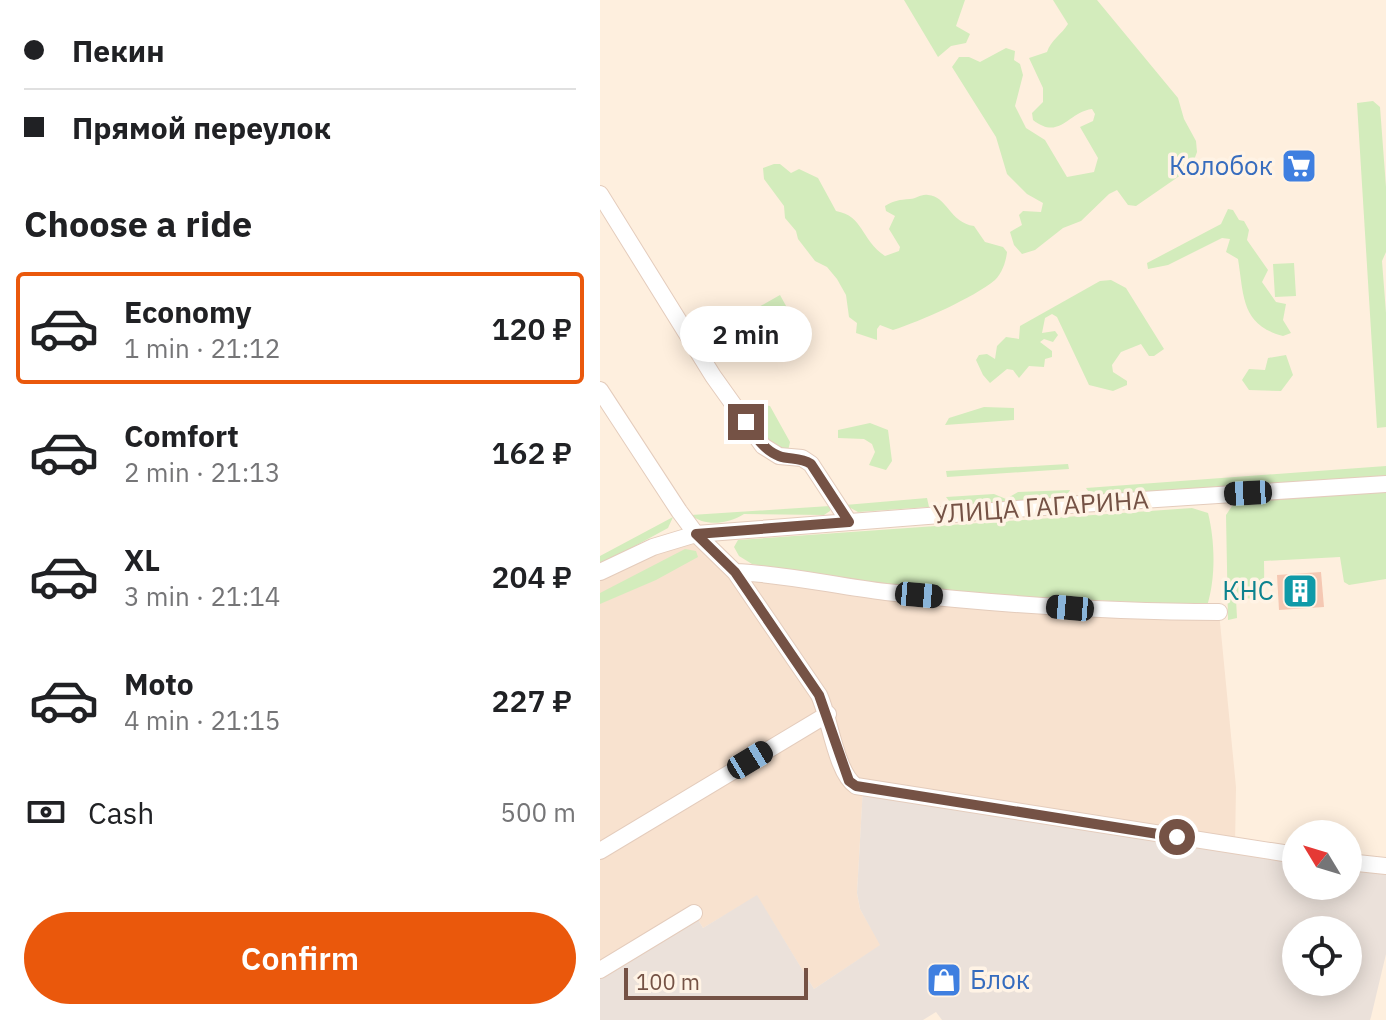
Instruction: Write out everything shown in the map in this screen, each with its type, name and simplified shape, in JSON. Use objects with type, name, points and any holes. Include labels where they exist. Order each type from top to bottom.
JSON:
[{"type":"street","points":[[600,194],[713,376],[763,446],[779,456],[802,458],[811,464],[849,522]]},
{"type":"street","points":[[600,390],[696,534],[735,572],[812,683],[828,714],[844,775],[856,786],[1282,853]]},
{"type":"street","name":"УЛИЦА ГАГАРИНА","points":[[600,572],[653,547],[696,534],[1386,484]]},
{"type":"street","points":[[735,572],[775,574],[869,590],[970,600],[1070,608],[1219,612]]},
{"type":"street","points":[[600,851],[828,714]]},
{"type":"street","points":[[1362,863],[1386,866]]},
{"type":"street","points":[[600,970],[694,913]]},
{"type":"shaded area","points":[[696,534],[735,572],[840,585],[1219,612],[1236,787],[1235,846],[863,788],[857,893],[860,909],[881,945],[814,989],[757,896],[703,928],[694,913],[600,970],[600,572]]},
{"type":"shaded area","points":[[863,787],[1282,853],[1282,900],[1362,900],[1362,863],[1386,866],[1386,954],[1370,1020],[942,1020],[936,1012],[923,1020],[600,1020],[600,970],[694,913],[703,928],[757,895],[814,989],[880,945],[860,909],[857,893]]},
{"type":"green space","points":[[904,0],[965,0],[956,26],[970,34],[966,43],[951,46],[938,57]]},
{"type":"green space","points":[[1053,0],[1097,0],[1178,98],[1184,119],[1196,141],[1197,152],[1191,168],[1136,206],[1128,205],[1117,190],[1081,221],[1063,228],[1035,250],[1022,254],[1014,245],[1010,232],[1022,225],[1019,215],[1023,211],[1041,212],[1043,203],[1027,194],[1007,174],[996,137],[952,67],[959,57],[980,62],[1006,48],[1015,51],[1014,60],[1020,64],[1023,75],[1015,106],[1026,128],[1045,140],[1067,177],[1094,172],[1098,158],[1080,127],[1093,121],[1095,114],[1092,109],[1057,127],[1042,126],[1033,120],[1032,113],[1043,102],[1043,88],[1029,58],[1047,52],[1068,24]]},
{"type":"green space","points":[[1373,101],[1380,107],[1386,187],[1386,252],[1382,261],[1386,313],[1386,427],[1377,428],[1357,103]]},
{"type":"green space","points":[[780,164],[791,173],[799,169],[818,178],[836,211],[852,218],[885,256],[899,251],[900,247],[889,229],[895,216],[886,211],[885,206],[923,195],[934,196],[959,220],[974,226],[985,242],[1003,247],[1007,252],[1002,271],[985,287],[932,315],[893,330],[880,325],[877,340],[856,333],[857,323],[849,317],[846,295],[837,279],[827,267],[815,261],[798,239],[796,231],[785,218],[784,206],[764,179],[763,168]]},
{"type":"green space","points":[[1228,209],[1244,221],[1249,230],[1247,240],[1268,270],[1262,282],[1276,302],[1286,304],[1283,320],[1291,333],[1283,336],[1269,331],[1252,317],[1244,297],[1238,259],[1226,252],[1230,239],[1222,238],[1168,265],[1148,269],[1147,263],[1221,224]]},
{"type":"green space","points":[[1294,263],[1296,296],[1275,297],[1273,264]]},
{"type":"green space","points":[[1111,280],[1126,288],[1164,349],[1149,356],[1141,344],[1121,352],[1112,365],[1113,372],[1127,381],[1127,385],[1113,391],[1089,385],[1057,317],[1052,314],[1045,318],[1042,333],[1055,331],[1058,335],[1053,342],[1044,339],[1040,342],[1052,351],[1052,357],[1045,359],[1044,367],[1029,366],[1019,378],[1013,370],[1007,369],[990,383],[983,375],[976,360],[979,355],[987,354],[995,359],[997,346],[1006,337],[1019,339],[1020,326],[1100,281]]},
{"type":"green space","points":[[780,295],[796,324],[796,336],[758,361],[734,321]]},
{"type":"green space","points":[[1286,355],[1293,375],[1281,391],[1249,390],[1242,380],[1249,369],[1265,370],[1268,358]]},
{"type":"green space","points":[[764,405],[770,406],[790,442],[788,451],[770,446],[749,415]]},
{"type":"green space","points":[[984,407],[1014,408],[1014,420],[945,425],[949,418]]},
{"type":"green space","points":[[870,423],[888,430],[892,461],[886,470],[869,465],[875,452],[872,444],[864,439],[838,438],[838,430]]},
{"type":"green space","points":[[1068,464],[1069,469],[947,477],[946,471]]},
{"type":"green space","points":[[1386,466],[1386,475],[1380,477],[1098,496],[1091,495],[1086,488]]},
{"type":"green space","points":[[1070,490],[1065,498],[953,506],[946,497],[994,494],[1006,499],[1018,492]]},
{"type":"green space","points":[[1386,492],[1386,579],[1349,585],[1344,582],[1340,557],[1264,561],[1260,594],[1257,598],[1236,599],[1237,618],[1228,620],[1226,515],[1232,506],[1242,501]]},
{"type":"green space","points":[[927,498],[929,507],[858,512],[845,505]]},
{"type":"green space","points":[[830,506],[830,511],[824,515],[744,514],[717,523],[691,515]]},
{"type":"green space","points":[[1192,508],[1208,513],[1210,524],[1213,572],[1207,606],[1016,596],[849,582],[752,564],[739,556],[734,547],[738,540]]},
{"type":"green space","points":[[673,517],[668,528],[600,565],[600,556]]},
{"type":"green space","points":[[685,549],[696,551],[698,557],[656,580],[600,604],[600,593]]},
{"type":"building","name":"КНС","points":[[1321,572],[1324,607],[1279,610],[1277,575]]},
{"type":"place","name":"Колобок","points":[[1299,166]]},
{"type":"place","name":"КНС","points":[[1300,591]]},
{"type":"place","name":"Блок","points":[[944,980]]},
{"type":"route","points":[[746,422],[769,451],[793,459],[802,458],[811,464],[849,522],[696,534],[735,572],[819,695],[828,714],[844,775],[849,781],[856,786],[1177,837]]}]
